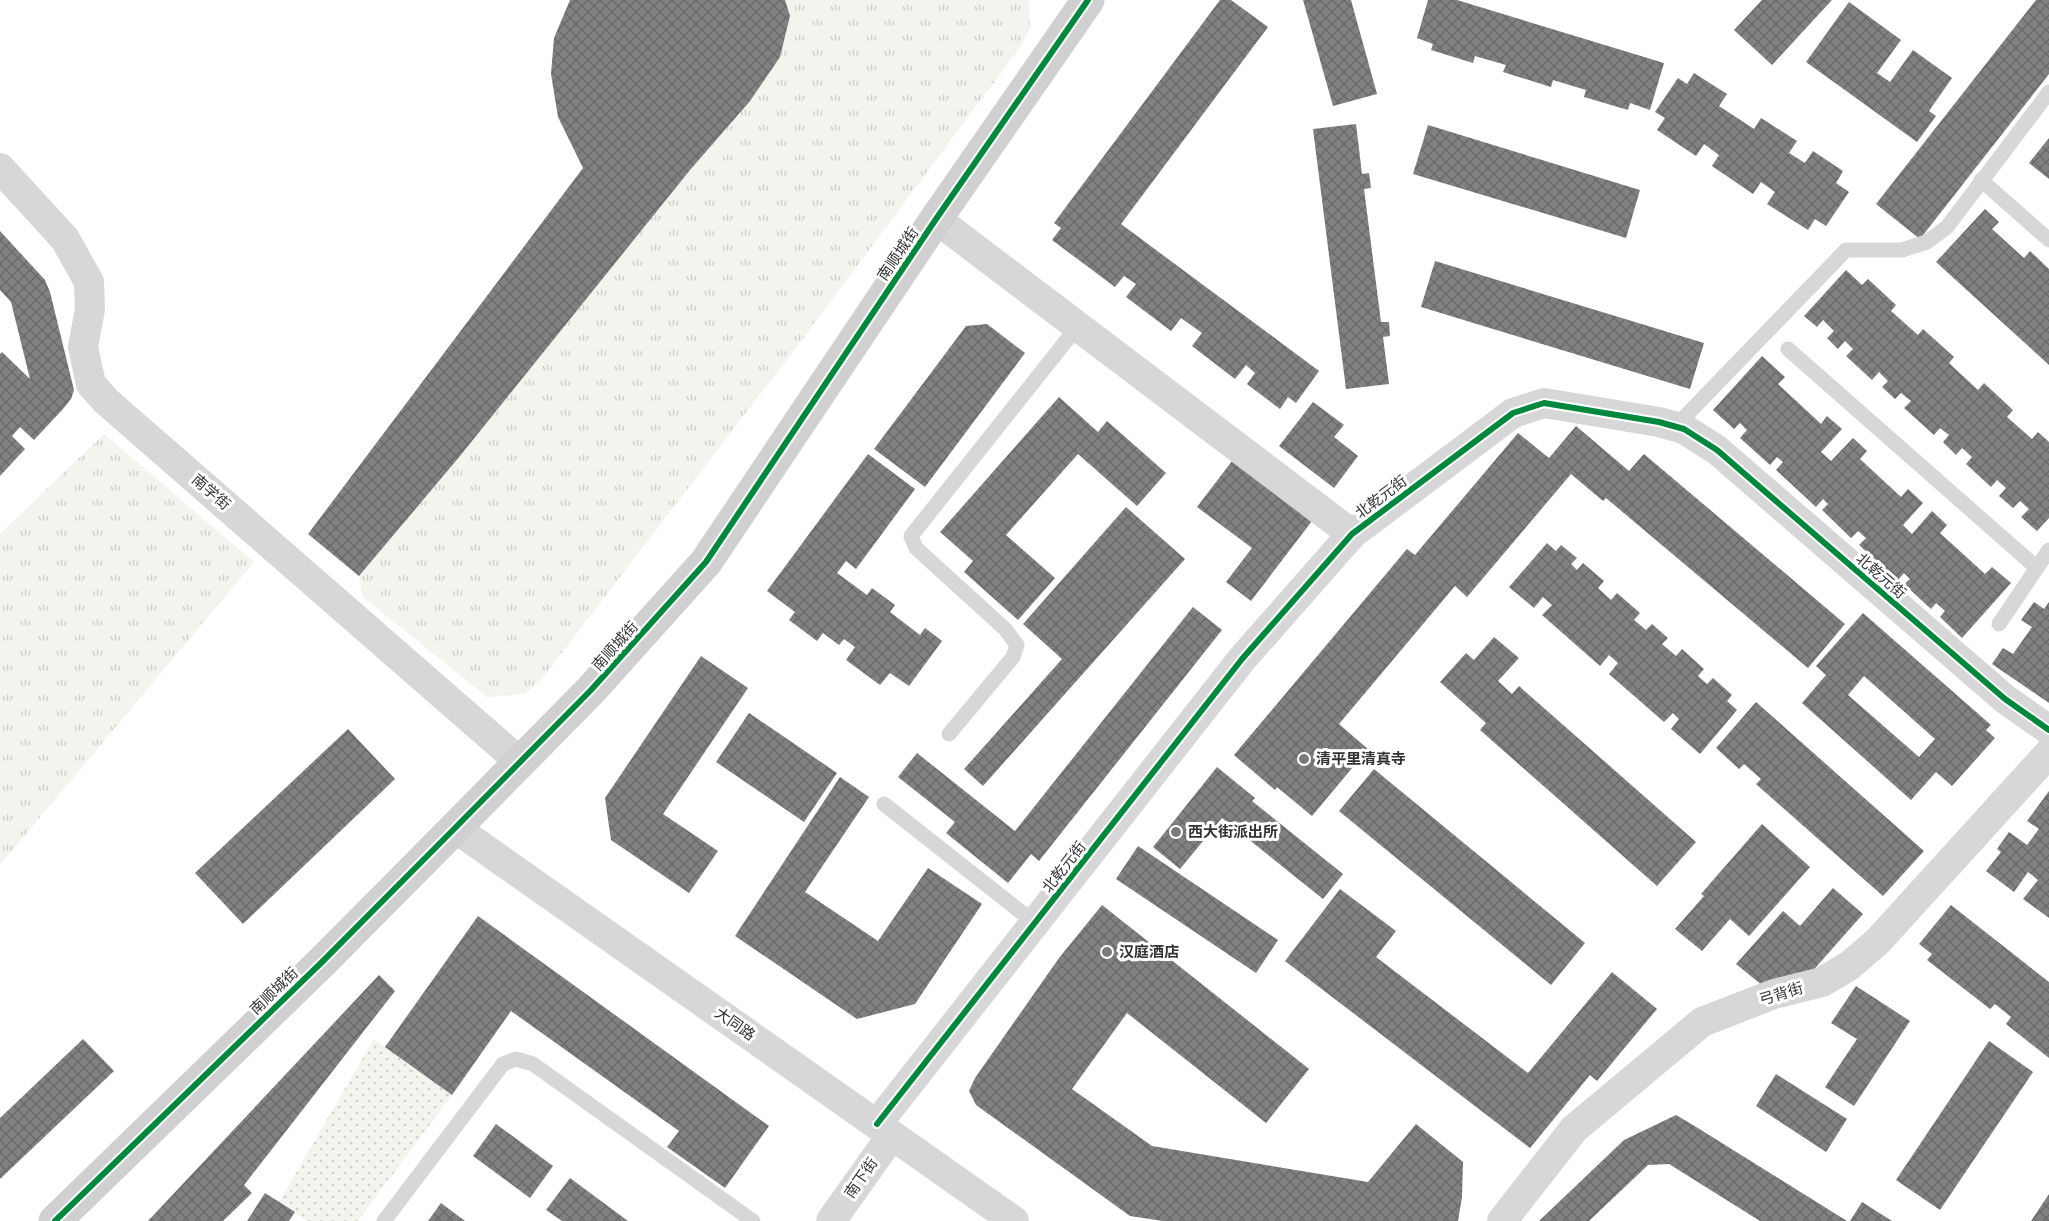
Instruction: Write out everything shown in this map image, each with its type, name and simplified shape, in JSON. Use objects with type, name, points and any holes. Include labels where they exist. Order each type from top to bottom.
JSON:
[{"type":"street","points":[[1053,49],[1061,0]]},
{"type":"street","name":"南顺城街","points":[[55,1221],[455,828],[591,690],[706,562],[936,219],[1088,0]]},
{"type":"street","name":"南学街","points":[[0,168],[65,239],[89,282],[90,309],[83,347],[92,384],[106,401],[520,762]]},
{"type":"street","points":[[936,219],[1352,534]]},
{"type":"street","name":"北乾元街","points":[[884,1130],[1035,923],[1242,659],[1352,534],[1513,413],[1544,403],[1659,422],[1684,429],[1717,450],[2005,699],[2049,730]]},
{"type":"street","name":"弓背街","points":[[1503,1221],[1574,1129],[1702,1022],[1774,994],[1822,982],[1857,960],[1878,941],[2049,753]]},
{"type":"street","name":"大同路","points":[[455,828],[1014,1221]]},
{"type":"street","name":"南下街","points":[[831,1221],[884,1130]]},
{"type":"lane","points":[[1675,427],[1845,250],[1902,250],[1927,242],[1947,227],[2049,92]]},
{"type":"lane","points":[[1981,180],[2049,240]]},
{"type":"lane","points":[[950,734],[1013,657],[1017,645],[1005,628],[915,548],[911,536],[1078,326]]},
{"type":"lane","points":[[1788,349],[2037,568]]},
{"type":"lane","points":[[1999,624],[2049,550]]},
{"type":"lane","points":[[884,804],[1035,923]]},
{"type":"lane","points":[[384,1221],[503,1064],[516,1059],[533,1064],[753,1221]]},
{"type":"green space","points":[[785,0],[1029,0],[1030,28],[1019,49],[798,345],[541,680],[525,694],[487,697],[363,597],[359,576],[460,456],[690,170],[750,101],[780,57],[790,16]]},
{"type":"green space","points":[[104,434],[254,562],[0,865],[0,534]]},
{"type":"green space","points":[[374,1039],[452,1095],[358,1221],[307,1221],[279,1202]]},
{"type":"building","points":[[570,0],[785,0],[790,16],[780,57],[750,101],[690,170],[460,456],[359,576],[308,534],[583,168],[558,117],[551,74],[554,38]]},
{"type":"building","points":[[1220,0],[1231,0],[1268,27],[1121,224],[1319,371],[1296,403],[1288,397],[1280,409],[1247,384],[1255,373],[1246,365],[1235,379],[1192,346],[1202,333],[1181,318],[1171,331],[1126,297],[1136,284],[1124,276],[1115,287],[1052,240],[1061,228],[1054,223]]},
{"type":"building","points":[[1303,0],[1351,0],[1377,94],[1333,106]]},
{"type":"building","points":[[1428,0],[1457,0],[1664,63],[1650,110],[1630,103],[1628,110],[1584,97],[1586,90],[1553,80],[1551,87],[1503,72],[1506,65],[1475,56],[1473,63],[1431,50],[1433,44],[1417,38]]},
{"type":"building","points":[[1762,0],[1832,0],[1772,65],[1734,30]]},
{"type":"building","points":[[2036,0],[2049,0],[2049,74],[1920,239],[1876,204]]},
{"type":"building","points":[[1849,2],[1901,40],[1877,73],[1890,82],[1913,50],[1952,78],[1929,111],[1936,116],[1917,142],[1806,62]]},
{"type":"building","points":[[1694,73],[1727,94],[1719,106],[1754,129],[1761,118],[1797,141],[1789,153],[1805,163],[1813,151],[1843,171],[1836,183],[1849,192],[1826,226],[1815,219],[1808,230],[1767,204],[1775,192],[1761,182],[1753,194],[1712,166],[1719,155],[1704,144],[1696,156],[1657,130],[1665,118],[1655,112],[1678,78],[1687,84]]},
{"type":"building","points":[[1356,124],[1362,174],[1369,173],[1371,188],[1364,189],[1381,322],[1389,322],[1390,336],[1383,337],[1389,384],[1346,389],[1313,129]]},
{"type":"building","points":[[1428,125],[1640,190],[1626,238],[1413,174]]},
{"type":"building","points":[[2049,138],[2049,179],[2029,163]]},
{"type":"building","points":[[1985,209],[1999,222],[1992,229],[2024,258],[2030,251],[2049,269],[2049,365],[1936,262]]},
{"type":"building","points":[[0,231],[45,280],[74,390],[71,399],[63,409],[34,440],[20,427],[12,436],[25,449],[0,476],[0,354],[2,352],[30,379],[11,302],[0,290]]},
{"type":"building","points":[[1435,261],[1704,343],[1690,389],[1421,307]]},
{"type":"building","points":[[1846,270],[1862,285],[1868,279],[1896,305],[1891,311],[1918,335],[1923,329],[1954,357],[1949,363],[1978,390],[1984,383],[2013,410],[2007,417],[2032,439],[2038,432],[2049,442],[2049,518],[2037,531],[2021,517],[2029,509],[2020,501],[2013,508],[1999,496],[2006,488],[1997,480],[1991,487],[1966,464],[1972,457],[1962,448],[1956,455],[1943,442],[1949,435],[1940,428],[1934,435],[1904,408],[1911,401],[1901,393],[1895,399],[1882,387],[1888,381],[1879,372],[1872,380],[1846,356],[1853,349],[1845,341],[1838,349],[1827,338],[1834,331],[1823,320],[1817,327],[1804,316]]},
{"type":"building","points":[[987,324],[1025,353],[925,487],[874,449],[966,326]]},
{"type":"building","points":[[1762,356],[1785,377],[1778,384],[1821,424],[1827,416],[1842,429],[1821,452],[1831,461],[1853,438],[1867,451],[1860,459],[1901,497],[1908,489],[1923,503],[1903,525],[1912,534],[1932,511],[1947,525],[1940,533],[1985,574],[1992,567],[2011,583],[1962,638],[1940,617],[1945,611],[1936,603],[1931,609],[1904,584],[1910,579],[1904,573],[1898,580],[1859,545],[1866,538],[1858,531],[1851,538],[1822,510],[1828,504],[1823,499],[1816,507],[1776,470],[1783,462],[1777,457],[1770,465],[1740,438],[1747,430],[1740,423],[1734,429],[1713,410]]},
{"type":"building","points":[[1059,397],[1098,432],[1107,421],[1166,473],[1137,506],[1078,454],[1006,535],[1055,578],[1018,620],[964,572],[973,561],[940,532]]},
{"type":"building","points":[[1313,402],[1344,425],[1334,437],[1358,456],[1334,488],[1279,446]]},
{"type":"building","points":[[1576,426],[1629,471],[1644,454],[1845,624],[1808,668],[1606,498],[1603,501],[1571,474],[1467,597],[1455,586],[1339,724],[1368,749],[1312,816],[1277,787],[1275,790],[1234,755],[1407,549],[1415,555],[1518,433],[1549,458]]},
{"type":"building","points":[[868,454],[915,489],[856,569],[846,561],[837,573],[867,595],[872,588],[895,605],[890,612],[920,635],[925,628],[942,641],[909,686],[890,673],[880,685],[846,660],[855,647],[844,639],[839,645],[823,633],[817,641],[789,620],[795,612],[767,591]]},
{"type":"building","points":[[1232,461],[1312,521],[1251,601],[1226,582],[1252,548],[1197,507]]},
{"type":"building","points":[[1126,507],[1185,559],[983,786],[964,769],[1062,659],[1023,624]]},
{"type":"building","points":[[1547,543],[1556,551],[1561,545],[1577,558],[1571,564],[1577,570],[1583,563],[1604,581],[1598,588],[1611,600],[1617,593],[1640,613],[1634,620],[1646,630],[1652,624],[1668,638],[1662,644],[1676,656],[1682,649],[1704,669],[1698,676],[1707,684],[1713,678],[1732,695],[1727,701],[1737,710],[1700,754],[1671,729],[1679,719],[1673,713],[1664,722],[1609,674],[1618,663],[1609,655],[1600,666],[1542,615],[1552,605],[1543,597],[1534,608],[1509,587]]},
{"type":"building","points":[[2034,602],[2044,609],[2049,602],[2049,703],[1992,664],[2003,648],[2013,654],[2032,627],[2021,620]]},
{"type":"building","points":[[1193,607],[1222,630],[1039,861],[1031,854],[1008,883],[946,833],[955,822],[898,777],[917,753],[1015,831]]},
{"type":"building","points":[[1863,613],[1991,725],[1986,730],[1995,738],[1952,786],[1936,772],[1911,800],[1802,703],[1826,675],[1816,666]],"holes":[[[1864,676],[1935,739],[1919,757],[1848,695]]]},
{"type":"building","points":[[1494,637],[1519,658],[1498,681],[1512,694],[1519,686],[1696,842],[1657,886],[1480,730],[1486,723],[1440,682],[1466,653],[1474,660]]},
{"type":"building","points":[[701,656],[748,688],[663,814],[718,851],[689,893],[611,840],[605,798]]},
{"type":"building","points":[[1756,702],[1924,851],[1883,896],[1756,784],[1761,779],[1744,764],[1739,769],[1716,748]]},
{"type":"building","points":[[749,713],[837,773],[804,822],[716,762]]},
{"type":"building","points":[[348,729],[395,779],[243,924],[195,873]]},
{"type":"building","points":[[1217,767],[1255,798],[1252,801],[1343,874],[1323,899],[1222,818],[1180,869],[1153,847]]},
{"type":"building","points":[[1374,769],[1585,943],[1551,985],[1339,811]]},
{"type":"building","points":[[840,777],[869,797],[805,892],[878,941],[928,868],[982,904],[915,1004],[857,1019],[735,936]]},
{"type":"building","points":[[2049,791],[2049,918],[2023,899],[2038,880],[2028,872],[2014,892],[1986,871],[2001,852],[1997,849],[2009,832],[2027,845],[2039,829],[2027,821]]},
{"type":"building","points":[[1762,824],[1810,867],[1749,936],[1730,919],[1702,951],[1675,929],[1704,896],[1701,894]]},
{"type":"building","points":[[1138,846],[1278,940],[1256,973],[1116,879]]},
{"type":"building","points":[[1833,888],[1863,914],[1809,975],[1763,986],[1736,964],[1783,911],[1800,926]]},
{"type":"building","points":[[1340,889],[1396,931],[1376,957],[1528,1073],[1612,972],[1657,1009],[1597,1081],[1590,1075],[1530,1148],[1285,961]]},
{"type":"building","points":[[1102,905],[1309,1069],[1266,1123],[1127,1013],[1072,1089],[1152,1146],[1368,1182],[1416,1124],[1463,1162],[1462,1197],[1458,1221],[1163,1221],[1130,1216],[976,1105],[969,1091],[975,1078],[1059,958]]},
{"type":"building","points":[[1951,905],[2049,982],[2049,1058],[2006,1024],[2011,1017],[1995,1004],[1990,1009],[1927,960],[1932,954],[1919,944]]},
{"type":"building","points":[[478,916],[769,1126],[725,1188],[667,1147],[679,1131],[511,1011],[452,1095],[385,1047]]},
{"type":"building","points":[[379,975],[395,991],[244,1185],[252,1193],[223,1221],[148,1221]]},
{"type":"building","points":[[1856,986],[1910,1021],[1854,1106],[1825,1087],[1857,1039],[1831,1023]]},
{"type":"building","points":[[83,1039],[114,1071],[0,1179],[0,1118]]},
{"type":"building","points":[[1989,1041],[2033,1072],[1940,1210],[1896,1180]]},
{"type":"building","points":[[1776,1074],[1847,1119],[1826,1152],[1756,1106]]},
{"type":"building","points":[[1676,1115],[1847,1221],[1760,1221],[1669,1164],[1648,1165],[1589,1221],[1539,1221],[1624,1140]]},
{"type":"building","points":[[496,1124],[553,1166],[530,1198],[473,1156]]},
{"type":"building","points":[[570,1178],[628,1221],[562,1221],[546,1210]]},
{"type":"building","points":[[265,1193],[295,1212],[289,1221],[247,1221]]},
{"type":"building","points":[[2049,1194],[2049,1221],[2031,1221]]},
{"type":"building","points":[[1862,1202],[1892,1221],[1850,1221]]},
{"type":"building","points":[[441,1203],[465,1221],[428,1221]]},
{"type":"cycle path","points":[[55,1221],[322,962],[455,828],[591,690],[706,562],[936,219],[1088,0]]},
{"type":"cycle path","points":[[877,1124],[1242,659],[1352,534],[1513,413],[1544,403],[1659,422],[1684,429],[1717,450],[2005,699],[2049,730]]},
{"type":"place","name":"清平里清真寺","points":[[1304,759]]},
{"type":"place","name":"西大街派出所","points":[[1176,832]]},
{"type":"place","name":"汉庭酒店","points":[[1107,952]]}]
